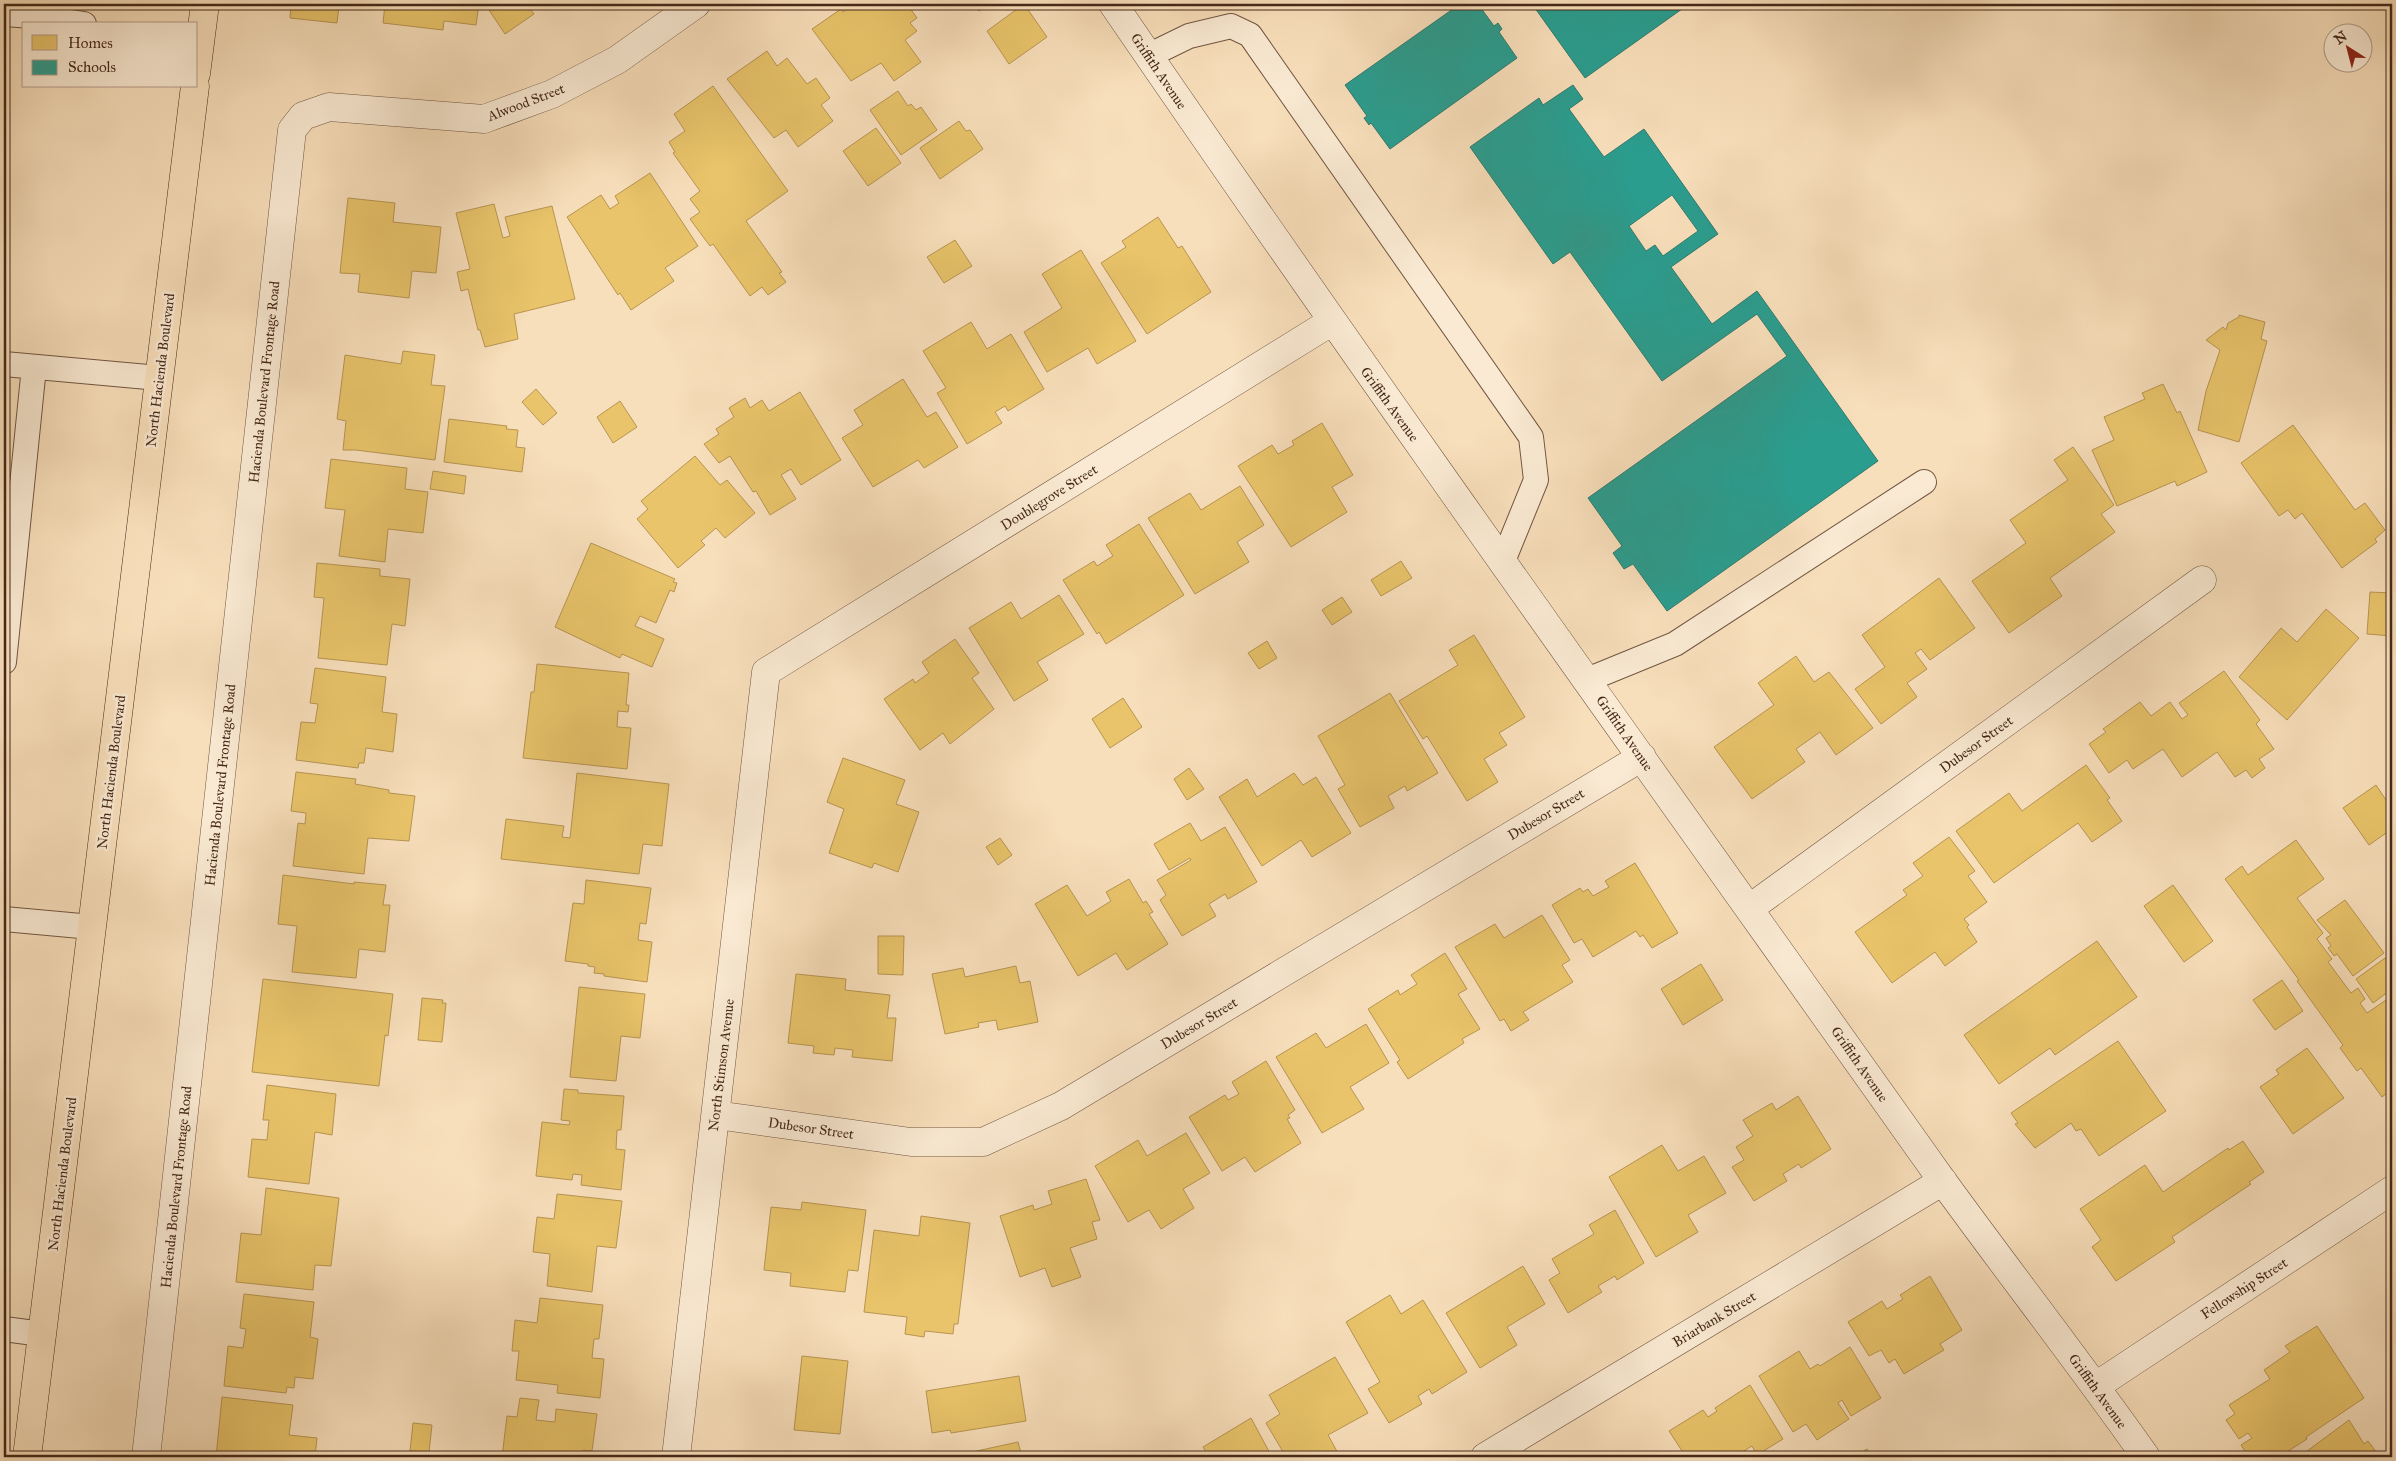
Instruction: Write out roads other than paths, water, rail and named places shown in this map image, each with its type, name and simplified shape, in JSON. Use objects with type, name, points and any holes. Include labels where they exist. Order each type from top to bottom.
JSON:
[{"type":"main road","points":[[198,47],[205,4]]},
{"type":"main road","name":"North Hacienda Boulevard","points":[[27,1457],[195,88]]},
{"type":"street","name":"Alwood Street","points":[[303,116],[329,108],[484,119],[552,94],[617,60],[696,4]]},
{"type":"street","name":"Griffith Avenue","points":[[1113,4],[1332,322],[1943,1180],[2096,1386],[2146,1457]]},
{"type":"street","name":"Hacienda Boulevard Frontage Road","points":[[146,1457],[292,130],[303,116]]},
{"type":"street","name":"Doublegrove Street","points":[[766,672],[1332,322]]},
{"type":"street","name":"Dubesor Street","points":[[1750,908],[2202,580]]},
{"type":"street","name":"North Stimson Avenue","points":[[676,1457],[766,672]]},
{"type":"street","name":"Dubesor Street","points":[[716,1115],[911,1142],[983,1142],[1061,1106],[1642,756]]},
{"type":"street","name":"Briarbank Street","points":[[1484,1457],[1943,1180]]},
{"type":"street","name":"Fellowship Street","points":[[2096,1386],[2392,1190]]},
{"type":"lane","points":[[4,14],[34,10],[77,22]]},
{"type":"lane","points":[[1148,56],[1189,36],[1232,26],[1250,35],[1256,43],[1531,437],[1536,480],[1502,561]]},
{"type":"lane","points":[[4,364],[158,378]]},
{"type":"lane","points":[[4,662],[34,367]]},
{"type":"lane","points":[[1587,680],[1675,644],[1924,482]]},
{"type":"lane","points":[[4,919],[92,927]]},
{"type":"lane","points":[[4,1329],[42,1334]]}]
